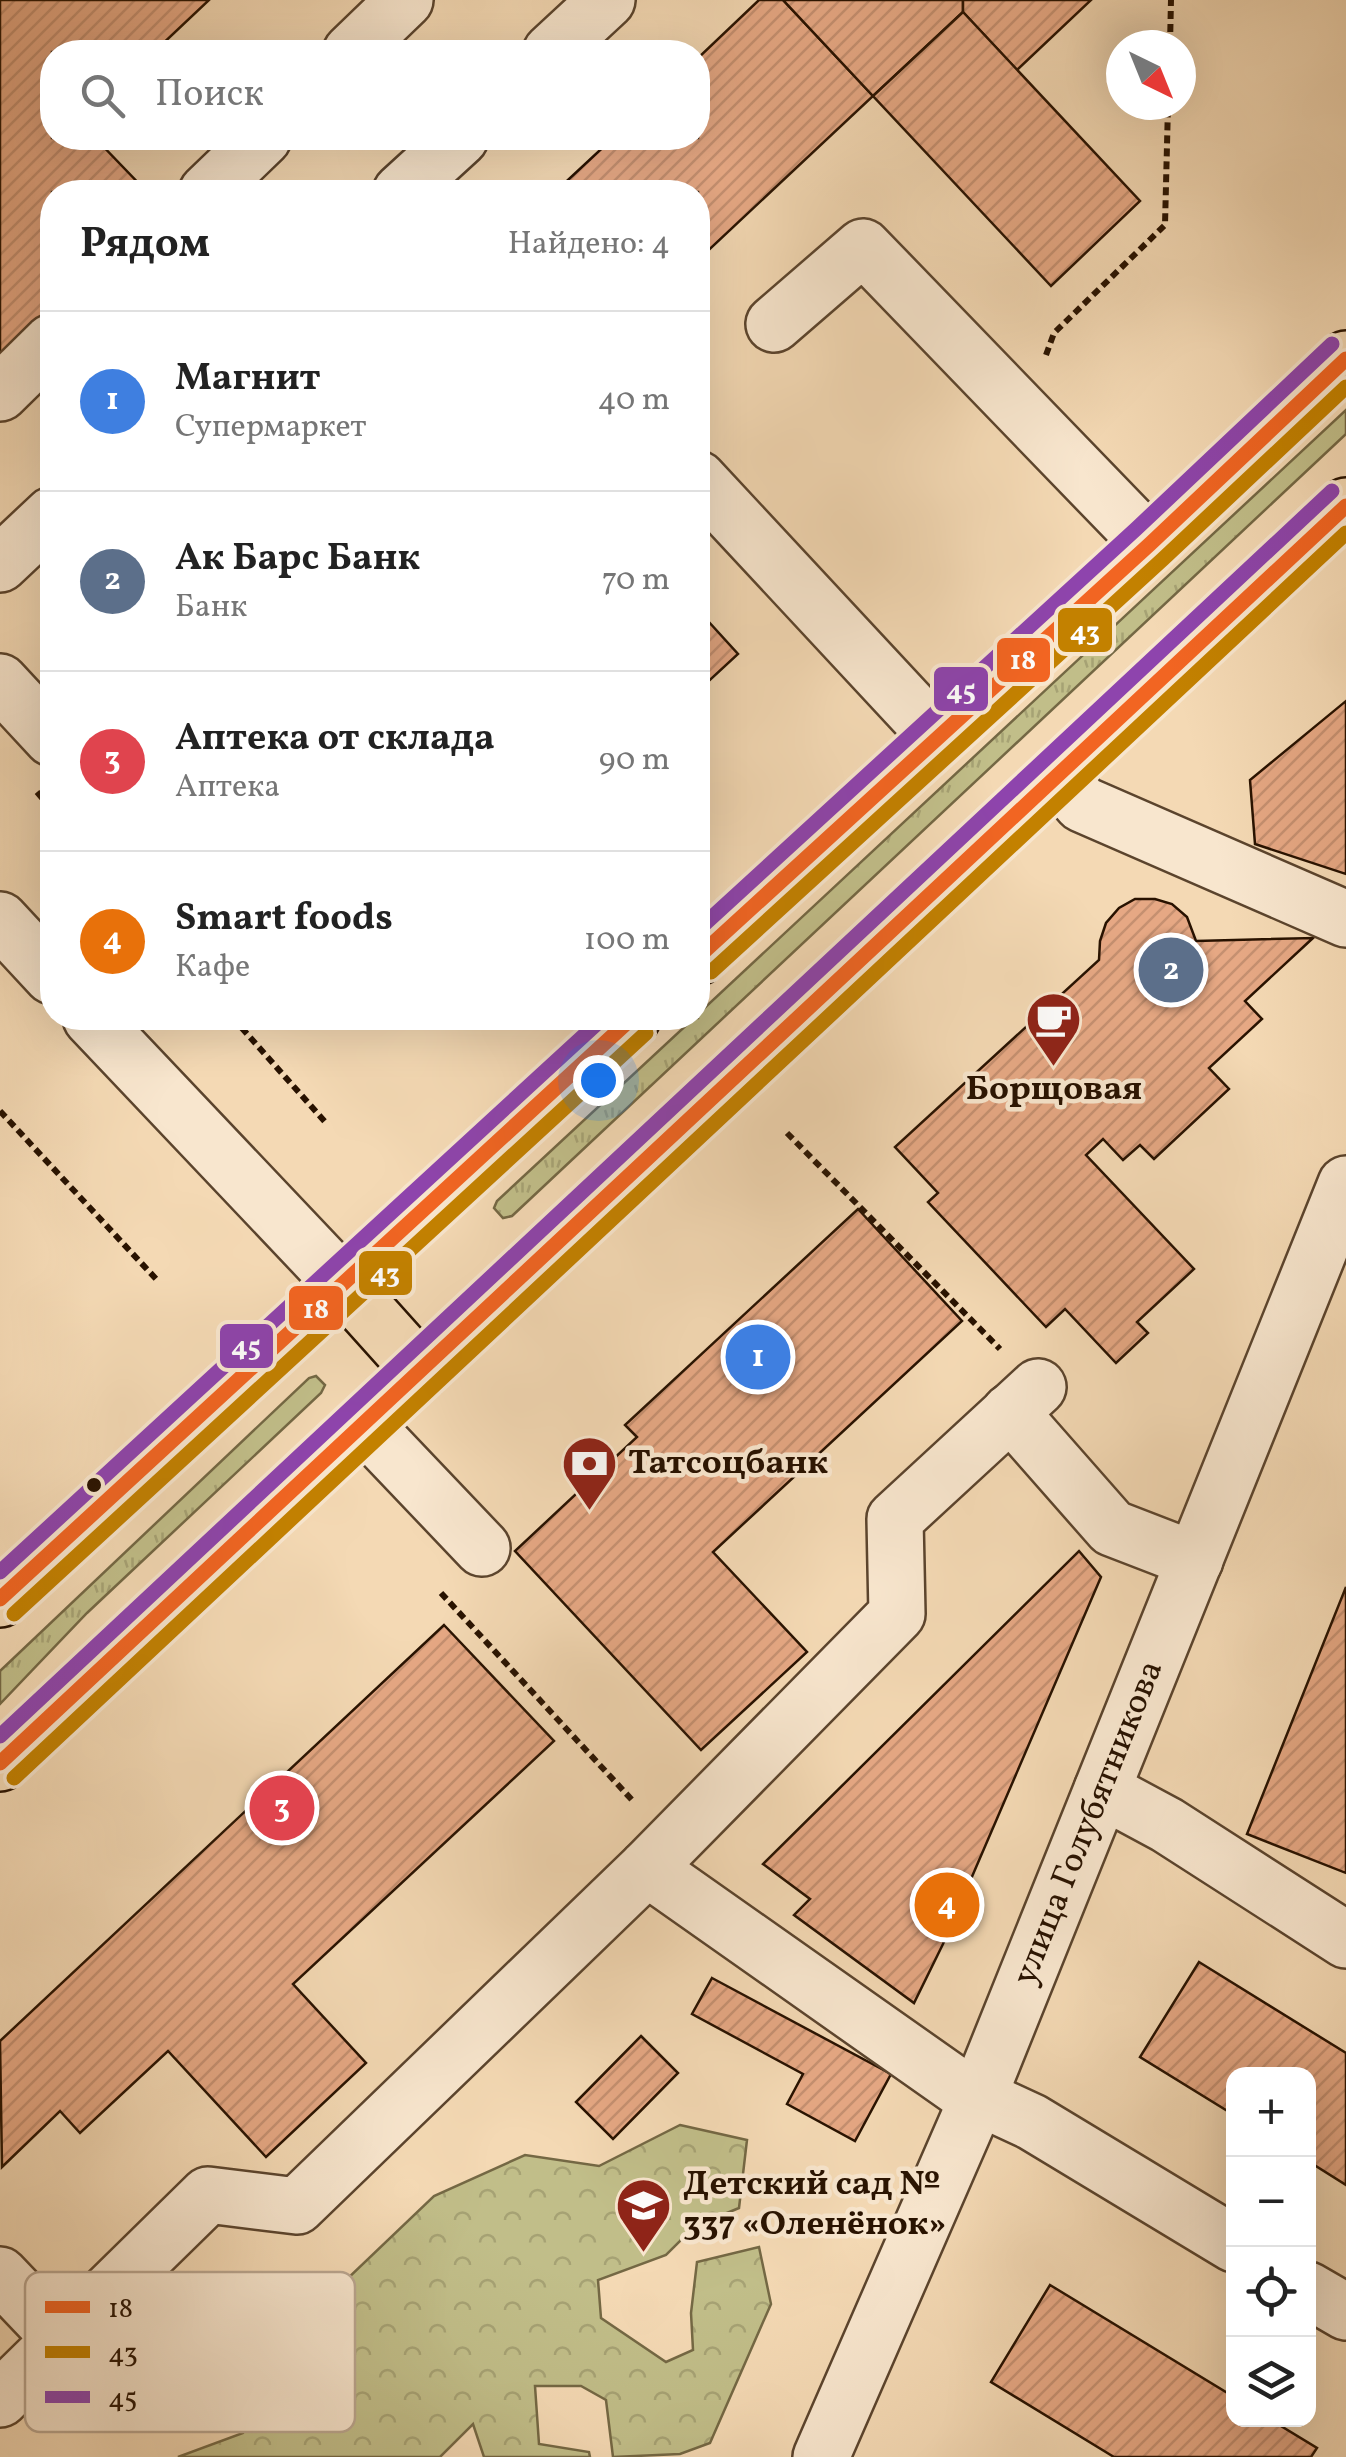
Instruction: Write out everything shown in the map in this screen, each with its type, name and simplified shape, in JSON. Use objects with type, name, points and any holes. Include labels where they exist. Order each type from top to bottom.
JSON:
[{"type":"main road","points":[[710,946],[1150,544],[1346,359]]},
{"type":"main road","points":[[0,1764],[1346,506]]},
{"type":"main road","points":[[0,1599],[619,1030]]},
{"type":"main road","points":[[342,1283],[421,1371]]},
{"type":"street","points":[[363,40],[405,0]]},
{"type":"street","points":[[563,40],[606,0]]},
{"type":"street","points":[[220,180],[251,150]]},
{"type":"street","points":[[414,180],[447,150]]},
{"type":"street","points":[[774,324],[863,247],[1150,544]]},
{"type":"street","points":[[0,393],[40,354]]},
{"type":"street","points":[[710,492],[938,737]]},
{"type":"street","points":[[0,564],[40,526]]},
{"type":"street","points":[[0,682],[40,725]]},
{"type":"street","points":[[1058,776],[1082,804],[1346,918]]},
{"type":"street","points":[[0,920],[40,963]]},
{"type":"street","points":[[103,1030],[342,1283]]},
{"type":"street","name":"улица Голубятникова","points":[[821,2457],[980,2095],[1346,1184]]},
{"type":"street","points":[[130,2272],[208,2195],[297,2206],[647,1868],[898,1614],[895,1520],[1024,1400],[1112,1528],[1195,1560]]},
{"type":"street","points":[[364,1424],[482,1548]]},
{"type":"street","points":[[1102,1790],[1166,1825],[1346,1940]]},
{"type":"street","points":[[647,1868],[961,2089],[1032,2122],[1226,2239]]},
{"type":"street","points":[[0,2276],[25,2302]]},
{"type":"street","points":[[1316,2295],[1346,2312]]},
{"type":"street","points":[[0,2399],[25,2375]]},
{"type":"path","points":[[1170,30],[1171,0]]},
{"type":"path","points":[[1025,416],[1054,333],[1165,225],[1168,120]]},
{"type":"path","points":[[244,1030],[326,1124]]},
{"type":"path","points":[[0,1111],[157,1280]]},
{"type":"green space","points":[[1346,410],[1346,434],[512,1216],[503,1218],[494,1208],[497,1201],[681,1030],[710,1030],[710,1003]]},
{"type":"green space","points":[[316,1376],[325,1385],[321,1393],[87,1613],[0,1704],[0,1671],[309,1378]]},
{"type":"green space","name":"Детский сад № 337 «Оленёнок»","points":[[680,2125],[747,2140],[739,2208],[695,2226],[666,2255],[598,2280],[601,2318],[666,2362],[693,2350],[691,2313],[697,2262],[759,2247],[771,2304],[710,2443],[680,2454],[613,2457],[606,2400],[581,2386],[535,2386],[539,2444],[589,2452],[590,2457],[484,2457],[473,2424],[440,2457],[178,2457],[244,2432],[355,2432],[354,2272],[434,2196],[525,2155],[599,2166]]},
{"type":"building","points":[[0,0],[209,0],[167,40],[40,40],[40,150],[107,150],[135,180],[40,180],[40,334],[0,372]]},
{"type":"building","points":[[759,0],[783,0],[873,96],[710,249],[710,180],[568,180],[600,150],[710,150],[710,47]]},
{"type":"building","points":[[783,0],[963,0],[963,12],[873,96]]},
{"type":"building","points":[[963,0],[1091,0],[1017,70],[963,12]]},
{"type":"building","points":[[963,12],[1140,201],[1051,286],[873,96]]},
{"type":"building","points":[[710,623],[738,654],[710,680]]},
{"type":"building","points":[[1346,701],[1346,874],[1255,844],[1250,780]]},
{"type":"building","points":[[1135,899],[1172,904],[1187,917],[1196,941],[1313,938],[1245,1001],[1262,1019],[1209,1068],[1229,1089],[1154,1159],[1140,1145],[1123,1160],[1103,1139],[1086,1155],[1194,1269],[1137,1322],[1148,1333],[1116,1363],[1065,1309],[1046,1327],[928,1202],[938,1193],[895,1147],[1099,960],[1106,923],[1119,908]]},
{"type":"building","points":[[858,1209],[962,1321],[713,1552],[807,1652],[701,1750],[515,1551],[637,1437],[625,1425]]},
{"type":"building","points":[[1079,1551],[1101,1577],[914,2003],[794,1915],[810,1899],[763,1864]]},
{"type":"building","points":[[1346,1587],[1346,1873],[1247,1834]]},
{"type":"building","points":[[444,1625],[554,1741],[293,1984],[366,2063],[266,2157],[168,2051],[80,2133],[60,2111],[2,2167],[0,2041]]},
{"type":"building","points":[[1199,1962],[1346,2053],[1346,2185],[1316,2166],[1316,2067],[1226,2067],[1226,2110],[1140,2057]]},
{"type":"building","points":[[712,1978],[891,2074],[855,2141],[787,2104],[803,2074],[692,2014]]},
{"type":"building","points":[[641,2036],[678,2073],[613,2139],[576,2102]]},
{"type":"building","points":[[1050,2285],[1226,2392],[1226,2427],[1282,2427],[1317,2448],[1311,2457],[1114,2457],[991,2382]]},
{"type":"transit line","name":"45","points":[[710,919],[1332,344]]},
{"type":"transit line","name":"18","points":[[710,946],[1150,544],[1346,359]]},
{"type":"transit line","name":"43","points":[[711,972],[1346,387]]},
{"type":"transit line","name":"45","points":[[0,1736],[1332,491]]},
{"type":"transit line","name":"18","points":[[0,1763],[1346,506]]},
{"type":"transit line","name":"43","points":[[14,1778],[1346,533]]},
{"type":"transit line","name":"45","points":[[0,1572],[590,1030]]},
{"type":"transit line","name":"18","points":[[0,1599],[619,1030]]},
{"type":"transit line","name":"43","points":[[14,1614],[646,1033]]},
{"type":"place","name":"Ак Барс Банк","points":[[1171,970]]},
{"type":"place","name":"Борщовая","points":[[1054,1068]]},
{"type":"place","name":"Магнит","points":[[758,1357]]},
{"type":"place","name":"Татсоцбанк","points":[[589,1513]]},
{"type":"place","name":"Аптека от склада","points":[[282,1808]]},
{"type":"place","name":"Smart foods","points":[[947,1905]]},
{"type":"place","name":"Детский сад № 337 «Оленёнок»","points":[[644,2254]]}]
